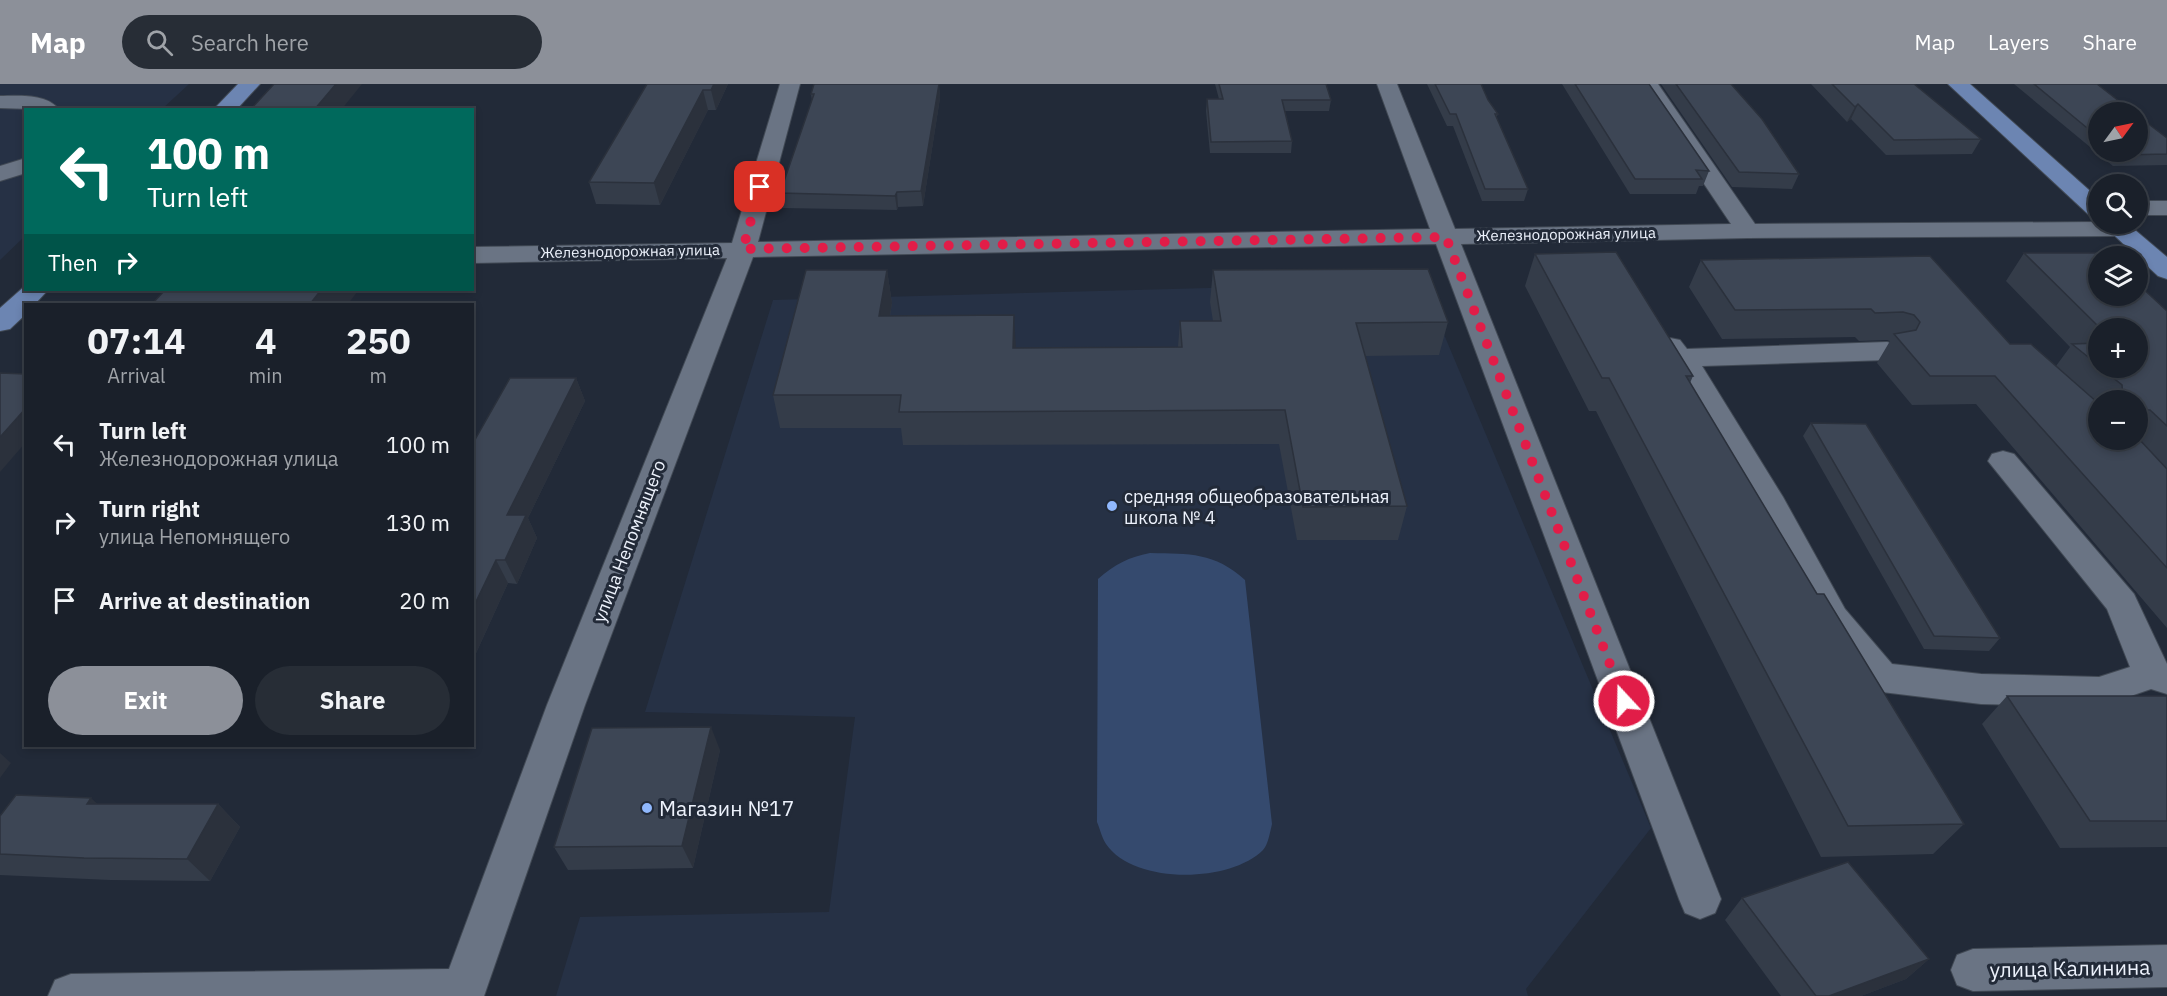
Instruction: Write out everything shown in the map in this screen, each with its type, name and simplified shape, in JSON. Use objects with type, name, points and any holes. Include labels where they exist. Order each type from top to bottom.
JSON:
[{"type":"main road","points":[[225,108],[250,84]]},
{"type":"main road","points":[[1958,84],[2088,201]]},
{"type":"main road","points":[[2126,234],[2167,270]]},
{"type":"main road","points":[[0,323],[34,291]]},
{"type":"street","name":"улица Непомнящего","points":[[462,994],[566,705],[743,249],[790,84]]},
{"type":"street","points":[[1387,84],[1700,900]]},
{"type":"street","points":[[1647,84],[1748,231]]},
{"type":"street","points":[[0,102],[31,104],[43,108]]},
{"type":"street","points":[[0,174],[24,166]]},
{"type":"street","points":[[2148,208],[2167,208]]},
{"type":"street","name":"Железнодорожная улица","points":[[474,255],[2088,227]]},
{"type":"street","points":[[1902,230],[1925,256]]},
{"type":"street","points":[[1592,234],[1612,262]]},
{"type":"street","points":[[1659,330],[1679,358],[1887,351]]},
{"type":"street","points":[[1683,358],[1767,497],[1833,618],[1882,677],[1981,689],[2099,692],[2159,676],[2122,603],[2003,461]]},
{"type":"street","name":"улица Калинина","points":[[1973,970],[2167,966]]},
{"type":"street","points":[[71,996],[462,994]]},
{"type":"shaded area","points":[[0,84],[189,84],[163,108],[24,108],[24,237],[0,260]]},
{"type":"shaded area","name":"средняя общеобразовательная школа № 4","points":[[1422,282],[1651,828],[1526,989],[1528,996],[556,996],[580,917],[829,912],[855,717],[645,712],[773,300]]},
{"type":"shaded area","points":[[1150,553],[1201,556],[1212,559],[1245,580],[1272,824],[1265,848],[1248,861],[1228,869],[1183,875],[1159,873],[1138,867],[1119,857],[1106,844],[1097,822],[1098,579],[1122,562]]},
{"type":"building","points":[[274,84],[336,84],[316,108],[252,108]]},
{"type":"building","points":[[647,84],[714,84],[711,90],[703,90],[654,183],[589,182]]},
{"type":"building","points":[[814,84],[939,84],[921,191],[897,192],[895,196],[780,193],[814,94],[811,94]]},
{"type":"building","points":[[1219,84],[1326,84],[1331,100],[1282,100],[1292,141],[1211,142],[1207,99],[1223,99]]},
{"type":"building","points":[[1435,84],[1481,84],[1498,114],[1495,114],[1528,189],[1485,189],[1456,114],[1450,114]]},
{"type":"building","points":[[1575,84],[1649,84],[1709,171],[1696,170],[1702,179],[1635,179]]},
{"type":"building","points":[[1676,84],[1731,84],[1762,119],[1799,174],[1739,172]]},
{"type":"building","points":[[1832,84],[1914,84],[1981,139],[1894,140],[1858,104],[1855,107]]},
{"type":"building","points":[[2034,84],[2097,84],[2120,102],[2088,102],[2088,129]]},
{"type":"building","points":[[2148,124],[2167,138],[2167,154],[2148,154]]},
{"type":"building","points":[[1616,252],[1693,376],[1686,376],[1817,594],[1824,594],[1964,824],[1848,826],[1609,378],[1602,378],[1535,254]]},
{"type":"building","points":[[2024,253],[2088,253],[2088,306],[2148,306],[2148,293],[2167,311],[2167,426],[2148,410],[2148,390],[2122,390],[2122,385],[2113,378],[2148,378],[2148,318],[2090,318]]},
{"type":"building","points":[[1930,256],[2010,344],[2031,344],[2088,394],[2088,450],[2148,449],[2167,469],[2167,568],[1995,376],[1930,376],[1894,334],[1916,330],[1920,322],[1914,315],[1903,312],[1875,313],[1871,309],[1735,310],[1701,260]]},
{"type":"building","points":[[1428,269],[1448,322],[1356,323],[1407,506],[1303,507],[1285,410],[899,412],[901,395],[773,395],[806,270],[887,270],[879,316],[1014,315],[1013,348],[1182,347],[1180,321],[1221,321],[1213,270]]},
{"type":"building","points":[[164,291],[320,291],[311,303],[153,303]]},
{"type":"building","points":[[2088,343],[2088,357],[2072,344]]},
{"type":"building","points":[[0,373],[24,374],[24,410],[0,437]]},
{"type":"building","points":[[510,378],[576,378],[507,515],[526,515],[505,560],[496,560],[474,606],[474,441]]},
{"type":"building","points":[[1811,423],[1866,424],[2000,638],[1934,636]]},
{"type":"building","points":[[2007,696],[2167,696],[2167,821],[2090,821]]},
{"type":"building","points":[[711,727],[682,846],[554,847],[592,728]]},
{"type":"building","points":[[16,795],[91,798],[87,804],[218,804],[187,859],[0,854],[0,816]]},
{"type":"building","points":[[1848,862],[1929,959],[1829,996],[1816,996],[1742,898]]},
{"type":"place","name":"средняя общеобразовательная школа № 4","points":[[1112,506]]},
{"type":"place","name":"Магазин №17","points":[[647,808]]},
{"type":"route","points":[[760,187],[743,249],[1446,237],[1624,701]]}]
